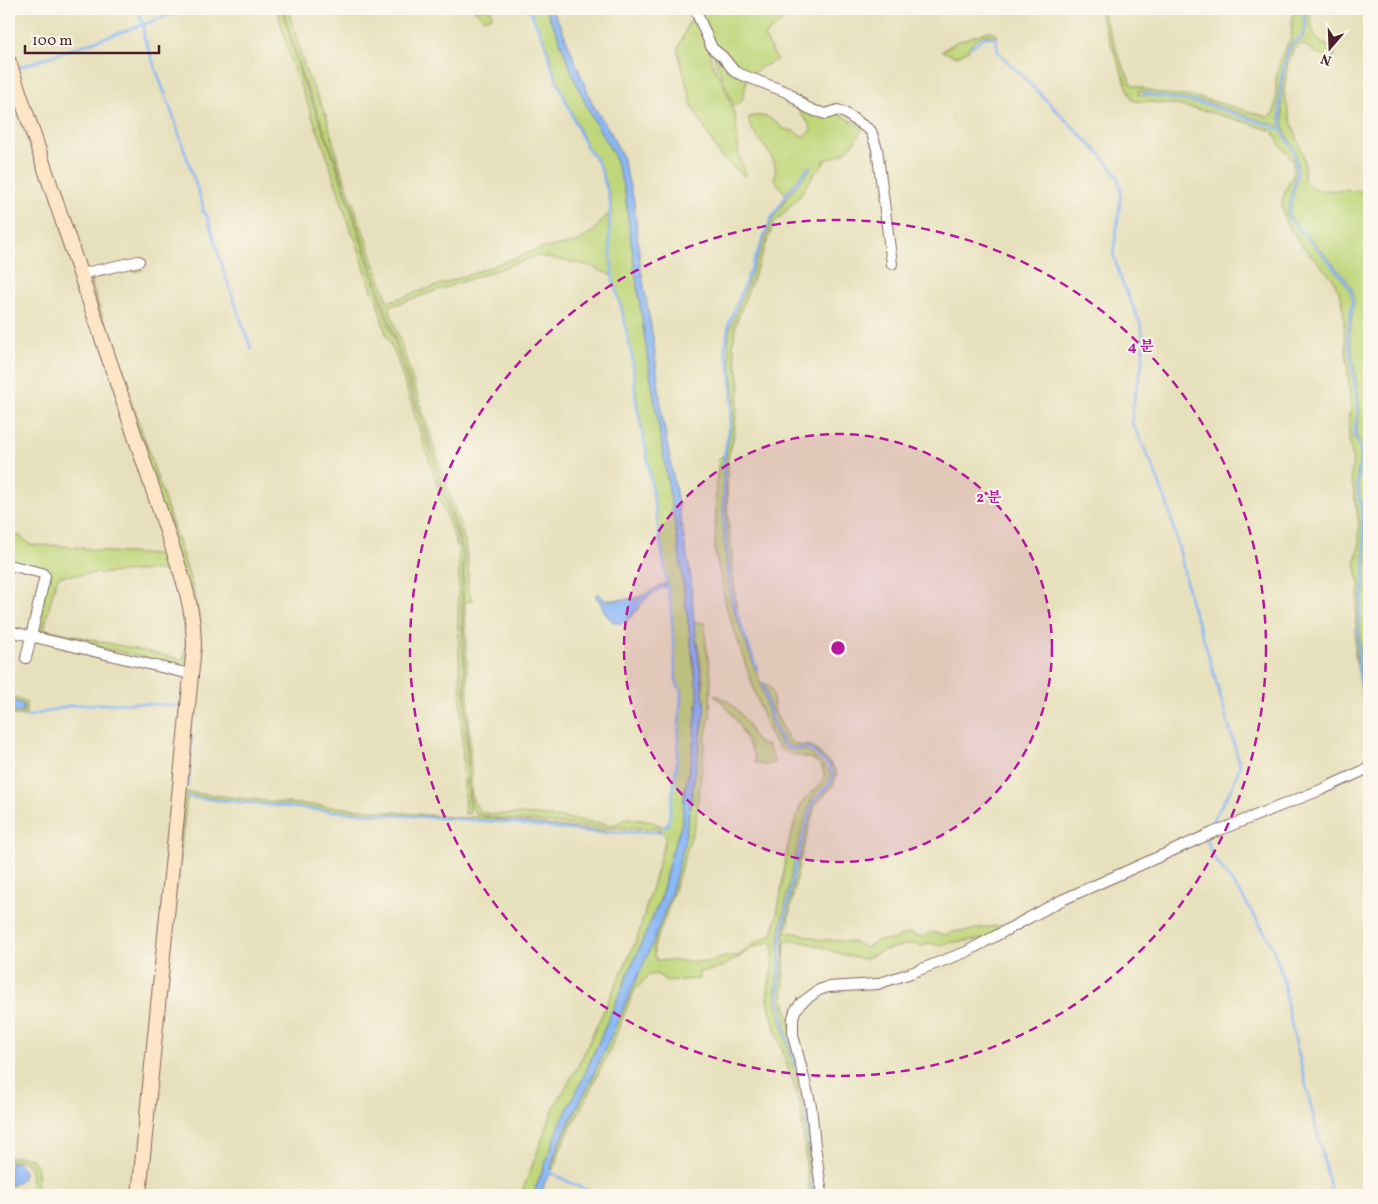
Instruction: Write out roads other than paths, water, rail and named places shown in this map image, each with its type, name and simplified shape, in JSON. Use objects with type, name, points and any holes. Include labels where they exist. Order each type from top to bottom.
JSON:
[{"type":"street","points":[[695,9],[712,48],[723,57],[735,72],[789,93],[806,107],[815,111],[826,114],[838,110],[845,113],[871,131],[877,149],[892,264]]},
{"type":"street","points":[[9,62],[190,602],[194,634],[139,1195]]},
{"type":"street","points":[[81,274],[139,262]]},
{"type":"street","points":[[9,566],[42,573],[45,576],[26,658]]},
{"type":"street","points":[[9,631],[190,674]]},
{"type":"street","points":[[822,1195],[812,1106],[793,1035],[793,1018],[795,1011],[801,1003],[828,987],[877,984],[911,974],[966,952],[988,942],[1055,904],[1212,833],[1323,789],[1369,768]]},
{"type":"water","points":[[545,9],[551,9],[560,24],[593,105],[611,133],[622,156],[634,201],[640,264],[653,338],[662,414],[691,578],[694,622],[705,708],[684,845],[671,894],[652,945],[587,1089],[558,1146],[552,1166],[552,1173],[545,1182],[541,1195],[533,1195],[562,1120],[583,1078],[661,898],[670,858],[682,823],[698,698],[679,551],[647,354],[625,192],[614,155],[591,115]]},
{"type":"water","points":[[666,583],[666,587],[651,595],[631,617],[621,623],[616,623],[608,617],[595,596],[599,593],[604,600],[635,598]]},
{"type":"water","points":[[9,699],[23,704],[23,713],[9,712]]},
{"type":"water","points":[[9,1162],[17,1162],[24,1173],[18,1181],[10,1186]]},
{"type":"waterway","points":[[138,9],[143,25],[144,37],[172,113],[203,206],[203,212],[207,216],[226,278],[251,348]]},
{"type":"waterway","points":[[20,67],[188,9]]},
{"type":"waterway","points":[[529,9],[544,41],[555,76],[585,145],[599,164],[610,205],[610,244],[613,279],[632,356],[636,402],[647,456],[671,609],[676,681],[681,692],[676,770],[669,819],[667,826],[662,827]]},
{"type":"waterway","points":[[1302,9],[1306,25],[1301,38],[1292,44],[1288,50],[1280,98],[1282,130],[1294,152],[1297,173],[1288,213],[1290,220],[1345,280],[1351,290],[1353,299],[1348,334],[1358,411],[1354,433],[1361,449],[1357,483],[1362,512],[1365,556],[1364,590],[1359,616],[1358,666],[1369,714]]},
{"type":"waterway","points":[[971,47],[985,37],[996,38],[998,51],[1002,56],[1103,157],[1117,175],[1121,190],[1113,253],[1120,277],[1141,325],[1143,336],[1143,359],[1133,405],[1132,422],[1167,503],[1191,604],[1205,643],[1240,765],[1232,788],[1205,832]]},
{"type":"waterway","points":[[1143,93],[1206,104],[1282,130]]},
{"type":"waterway","points":[[757,669],[732,600],[724,522],[724,456],[730,426],[732,395],[731,373],[725,349],[729,323],[771,219],[786,195],[810,167]]},
{"type":"waterway","points":[[763,683],[779,738],[791,749],[809,748],[830,767],[833,776],[830,783],[812,803],[794,870],[781,937],[778,991],[786,1034],[795,1064]]},
{"type":"waterway","points":[[27,717],[72,705],[135,703],[180,706]]},
{"type":"waterway","points":[[188,786],[192,737]]},
{"type":"waterway","points":[[188,797],[326,811],[500,822],[597,833],[661,832]]},
{"type":"waterway","points":[[1207,840],[1212,855],[1242,896],[1267,936],[1275,953],[1283,978],[1288,1010],[1332,1195]]},
{"type":"waterway","points":[[805,1101],[814,1195]]},
{"type":"waterway","points":[[552,1173],[589,1191],[615,1195]]}]
